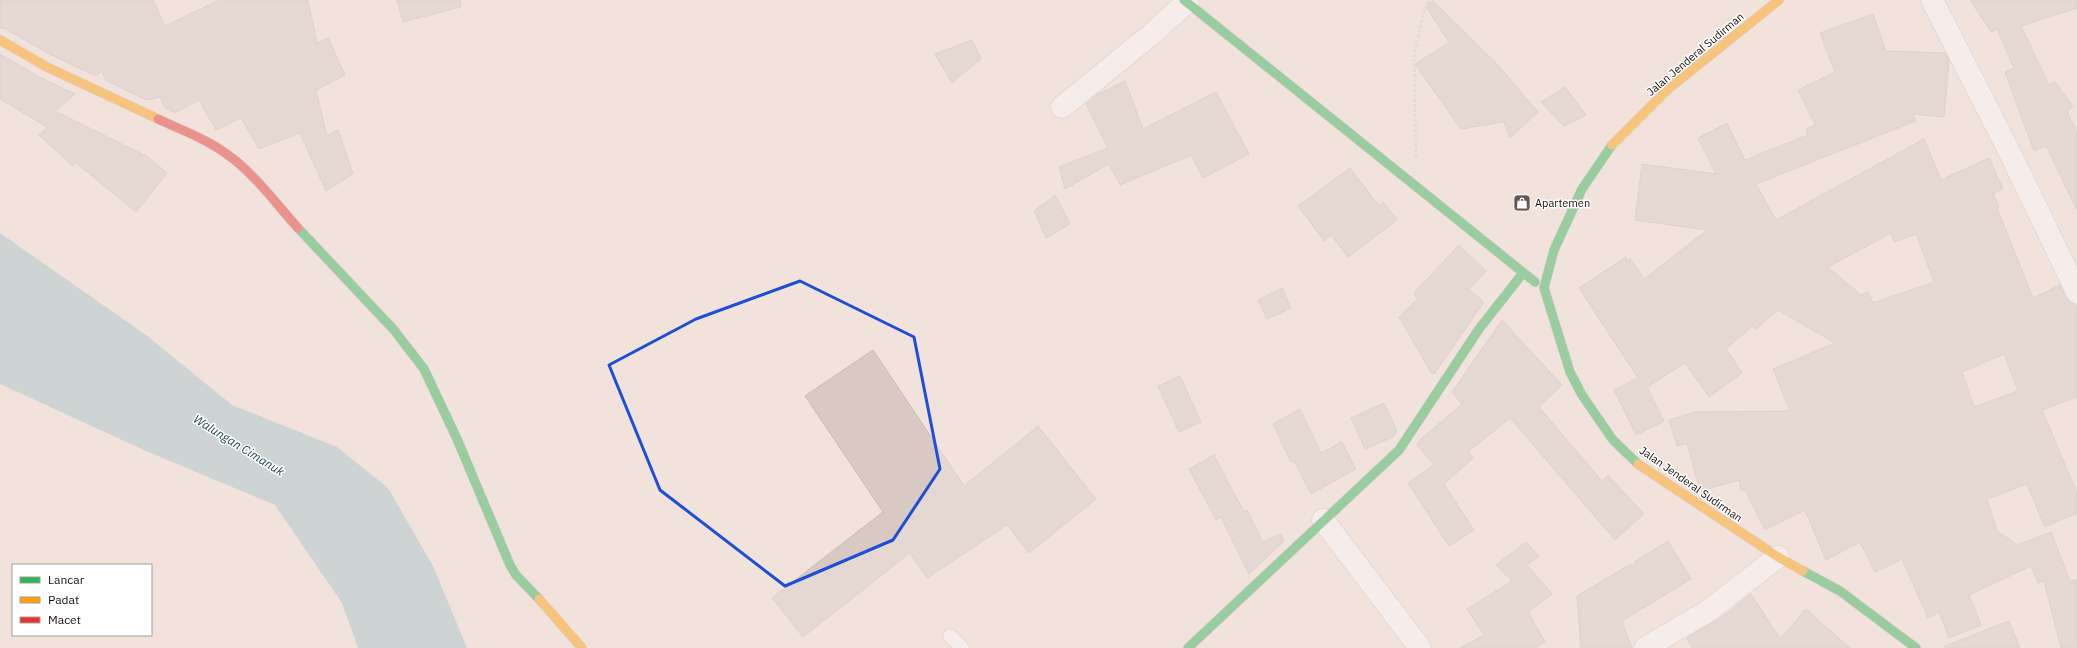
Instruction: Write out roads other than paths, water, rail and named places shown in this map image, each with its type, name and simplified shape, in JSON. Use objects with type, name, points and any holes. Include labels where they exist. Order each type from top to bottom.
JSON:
[{"type":"street","name":"Jalan Jenderal Sudirman","points":[[1779,0],[1667,90],[1608,149],[1582,189],[1554,250],[1544,288],[1570,372],[1582,395],[1614,440],[1636,462],[1778,557],[1840,591],[1916,648]]},
{"type":"street","points":[[1932,0],[2009,151],[2077,292]]},
{"type":"street","points":[[1062,107],[1153,33],[1186,1],[1523,273],[1544,288]]},
{"type":"street","points":[[0,40],[47,67],[203,140],[229,155],[255,180],[312,244],[394,330],[424,369],[460,446],[510,565],[516,575],[558,618],[582,648]]},
{"type":"street","points":[[1188,648],[1399,450],[1479,329],[1523,273]]},
{"type":"street","points":[[1323,520],[1420,648]]},
{"type":"street","points":[[1644,648],[1708,611],[1778,557]]},
{"type":"lane","points":[[950,636],[962,648]]},
{"type":"water","name":"Walungan Cimanuk","points":[[0,233],[146,335],[232,405],[337,447],[388,488],[433,566],[467,648],[358,648],[342,603],[275,505],[146,451],[0,384]]},
{"type":"place","name":"Apartemen","points":[[1522,203]]}]
